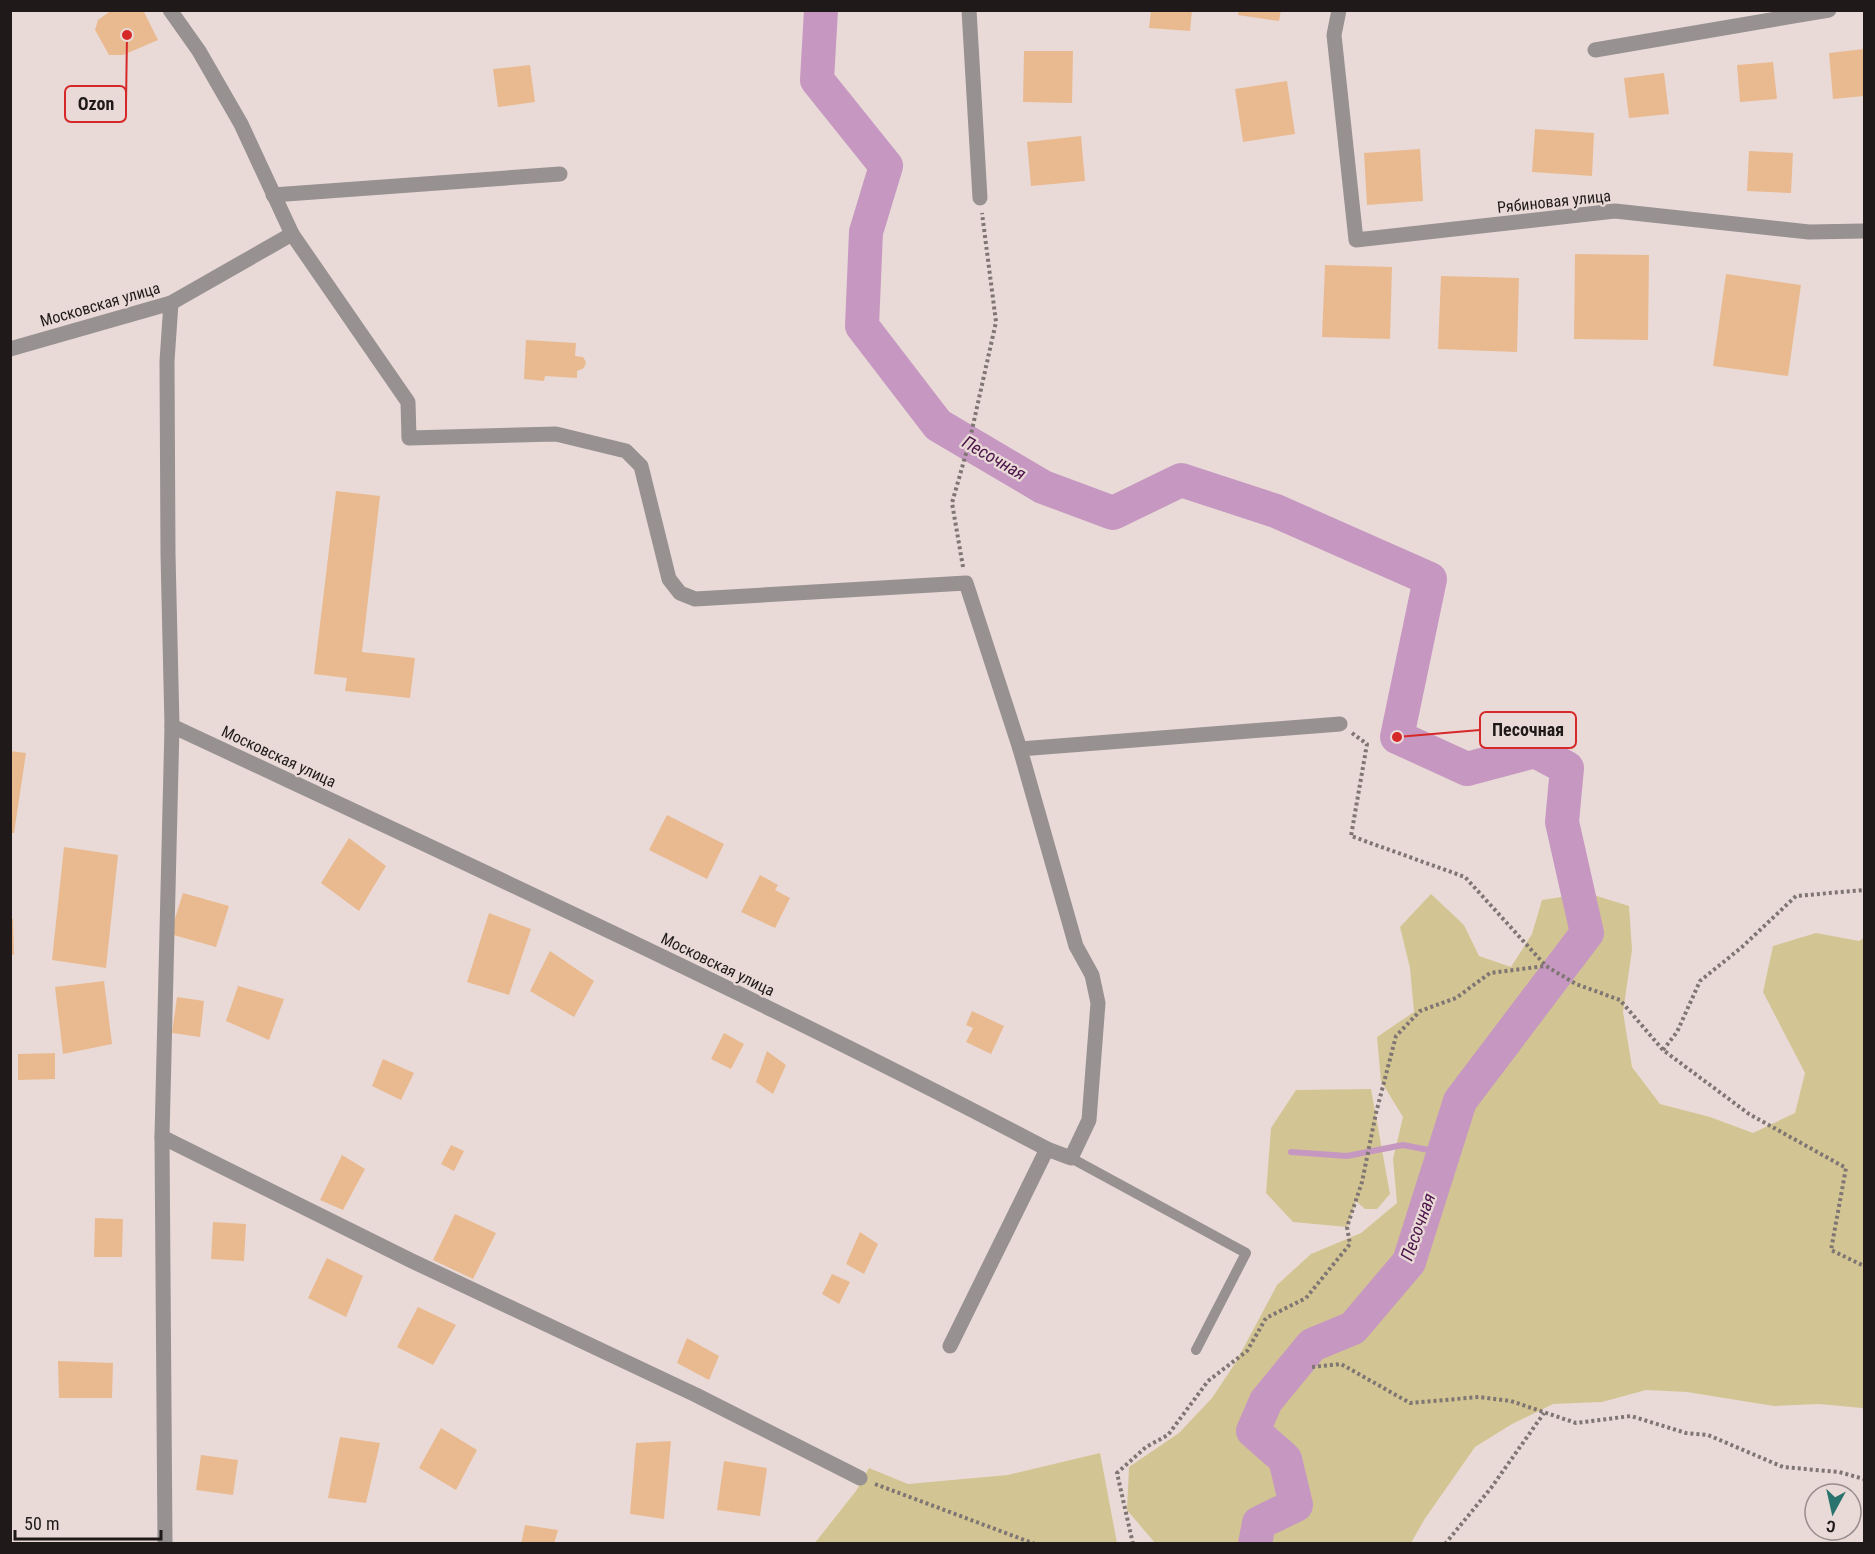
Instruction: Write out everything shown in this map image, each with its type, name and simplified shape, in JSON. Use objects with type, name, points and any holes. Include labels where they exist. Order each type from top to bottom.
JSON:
[{"type":"street","points":[[170,10],[199,51],[241,124],[292,234],[408,402],[408,438],[556,434],[626,451],[640,466],[669,579],[680,592],[695,599],[966,583],[1020,749],[1076,946],[1092,975],[1098,1003],[1089,1120],[1071,1158]]},
{"type":"street","points":[[969,10],[980,198]]},
{"type":"street","name":"Рябиновая улица","points":[[1339,10],[1335,35],[1356,240],[1615,212],[1809,232],[1864,231]]},
{"type":"street","points":[[1595,50],[1829,10]]},
{"type":"street","points":[[273,195],[560,174]]},
{"type":"street","name":"Московская улица","points":[[10,349],[171,303],[292,234]]},
{"type":"street","points":[[165,1544],[162,1137],[172,726],[167,372],[171,303]]},
{"type":"street","points":[[1020,749],[1340,724]]},
{"type":"street","name":"Московская улица","points":[[172,726],[533,894],[927,1086],[1047,1149],[1071,1158]]},
{"type":"street","points":[[162,1137],[412,1261],[696,1395],[860,1478]]},
{"type":"street","points":[[950,1346],[1047,1149]]},
{"type":"lane","points":[[1071,1158],[1246,1253],[1196,1350]]},
{"type":"path","points":[[966,583],[952,503],[969,444],[996,322],[980,198]]},
{"type":"path","points":[[1340,724],[1367,744],[1351,836],[1465,877],[1546,966],[1576,984],[1620,1000],[1663,1050],[1749,1114],[1846,1168],[1831,1250],[1864,1266]]},
{"type":"path","points":[[1663,1050],[1677,1032],[1700,981],[1742,947],[1796,896],[1864,890]]},
{"type":"path","points":[[1133,1544],[1117,1473],[1146,1447],[1168,1435],[1208,1381],[1247,1351],[1266,1318],[1306,1298],[1350,1244],[1347,1227],[1362,1182],[1376,1113],[1396,1036],[1420,1011],[1456,998],[1490,974],[1546,966]]},
{"type":"path","points":[[1312,1367],[1341,1364],[1410,1403],[1479,1397],[1511,1401],[1576,1423],[1631,1416],[1686,1433],[1708,1435],[1783,1467],[1839,1472],[1864,1479]]},
{"type":"path","points":[[1445,1544],[1491,1488],[1544,1413]]},
{"type":"path","points":[[860,1478],[1035,1544]]},
{"type":"shaded area","points":[[1587,893],[1629,906],[1632,950],[1623,1012],[1632,1067],[1660,1104],[1710,1117],[1753,1133],[1795,1113],[1805,1073],[1763,992],[1773,946],[1816,933],[1859,941],[1864,938],[1864,1410],[1819,1404],[1774,1406],[1687,1392],[1646,1390],[1602,1402],[1553,1404],[1512,1424],[1475,1447],[1424,1520],[1411,1543],[1155,1543],[1127,1510],[1129,1467],[1179,1433],[1212,1398],[1236,1362],[1277,1285],[1311,1254],[1361,1233],[1397,1203],[1393,1159],[1403,1117],[1381,1081],[1377,1037],[1414,1012],[1410,968],[1400,927],[1431,894],[1464,925],[1479,956],[1511,967],[1532,934],[1542,900]]},
{"type":"shaded area","points":[[1371,1089],[1390,1194],[1377,1209],[1365,1209],[1356,1201],[1347,1227],[1293,1222],[1266,1193],[1271,1128],[1296,1090]]},
{"type":"shaded area","points":[[1100,1453],[1117,1543],[814,1544],[856,1491],[869,1468],[908,1484],[1008,1475]]},
{"type":"building","points":[[112,10],[143,10],[158,40],[123,55],[109,55],[95,30],[98,20]]},
{"type":"building","points":[[1151,10],[1192,10],[1190,31],[1149,28]]},
{"type":"building","points":[[1239,10],[1281,10],[1279,21],[1238,15]]},
{"type":"building","points":[[1864,49],[1864,96],[1833,99],[1829,53]]},
{"type":"building","points":[[1024,51],[1073,51],[1072,103],[1023,102]]},
{"type":"building","points":[[1773,62],[1777,99],[1740,102],[1737,65]]},
{"type":"building","points":[[530,65],[535,102],[498,107],[493,69]]},
{"type":"building","points":[[1664,73],[1669,114],[1629,118],[1624,78]]},
{"type":"building","points":[[1287,81],[1295,134],[1243,142],[1235,89]]},
{"type":"building","points":[[1535,129],[1594,133],[1592,176],[1532,172]]},
{"type":"building","points":[[1081,136],[1085,181],[1031,186],[1027,142]]},
{"type":"building","points":[[1420,149],[1423,201],[1367,205],[1364,153]]},
{"type":"building","points":[[1749,151],[1793,153],[1791,193],[1747,191]]},
{"type":"building","points":[[1575,254],[1649,255],[1648,340],[1574,339]]},
{"type":"building","points":[[1325,265],[1392,267],[1390,339],[1322,337]]},
{"type":"building","points":[[1726,274],[1801,285],[1788,376],[1713,366]]},
{"type":"building","points":[[1441,276],[1519,278],[1517,352],[1438,349]]},
{"type":"building","points":[[526,340],[576,343],[575,356],[583,357],[586,362],[584,368],[577,371],[577,378],[545,376],[544,381],[524,379]]},
{"type":"building","points":[[336,491],[380,496],[362,652],[415,658],[410,698],[345,691],[347,678],[314,674]]},
{"type":"building","points":[[10,751],[26,753],[14,833],[10,833]]},
{"type":"building","points":[[667,815],[724,844],[707,879],[649,850]]},
{"type":"building","points":[[349,838],[386,866],[359,911],[321,883]]},
{"type":"building","points":[[64,847],[118,855],[106,968],[52,960]]},
{"type":"building","points":[[760,875],[778,885],[775,890],[790,898],[775,928],[741,912]]},
{"type":"building","points":[[183,893],[229,906],[216,947],[170,934]]},
{"type":"building","points":[[489,913],[531,929],[509,995],[467,982]]},
{"type":"building","points":[[10,918],[13,919],[14,955],[10,954]]},
{"type":"building","points":[[550,951],[594,981],[574,1017],[530,991]]},
{"type":"building","points":[[104,981],[112,1044],[63,1054],[55,987]]},
{"type":"building","points":[[238,986],[284,999],[269,1040],[226,1021]]},
{"type":"building","points":[[177,997],[204,1001],[200,1037],[172,1033]]},
{"type":"building","points":[[972,1011],[1004,1026],[991,1054],[966,1042],[973,1028],[966,1025]]},
{"type":"building","points":[[724,1033],[744,1044],[731,1069],[711,1059]]},
{"type":"building","points":[[767,1051],[786,1065],[773,1094],[756,1082]]},
{"type":"building","points":[[55,1053],[55,1079],[18,1080],[18,1054]]},
{"type":"building","points":[[383,1059],[414,1073],[401,1100],[372,1086]]},
{"type":"building","points":[[451,1145],[464,1151],[454,1171],[441,1164]]},
{"type":"building","points":[[342,1155],[365,1169],[343,1210],[320,1200]]},
{"type":"building","points":[[455,1214],[496,1233],[473,1279],[433,1260]]},
{"type":"building","points":[[95,1218],[123,1219],[122,1257],[94,1257]]},
{"type":"building","points":[[213,1222],[246,1224],[244,1261],[211,1259]]},
{"type":"building","points":[[860,1232],[878,1244],[864,1274],[846,1264]]},
{"type":"building","points":[[327,1258],[363,1276],[346,1317],[308,1298]]},
{"type":"building","points":[[832,1274],[850,1282],[839,1304],[822,1294]]},
{"type":"building","points":[[418,1307],[456,1325],[433,1365],[397,1347]]},
{"type":"building","points":[[687,1338],[719,1356],[709,1380],[677,1363]]},
{"type":"building","points":[[58,1361],[113,1363],[112,1398],[59,1398]]},
{"type":"building","points":[[441,1428],[477,1450],[456,1490],[419,1468]]},
{"type":"building","points":[[340,1437],[380,1443],[366,1503],[328,1498]]},
{"type":"building","points":[[671,1441],[664,1519],[630,1514],[636,1443]]},
{"type":"building","points":[[201,1455],[238,1460],[233,1495],[196,1490]]},
{"type":"building","points":[[724,1461],[767,1468],[760,1516],[717,1510]]},
{"type":"building","points":[[525,1525],[558,1530],[554,1544],[521,1544]]},
{"type":"waterway","name":"Песочная","points":[[821,10],[817,80],[886,166],[866,232],[862,326],[938,425],[1043,487],[1113,513],[1181,480],[1276,511],[1430,579],[1397,737],[1467,769],[1535,751],[1567,768],[1562,822],[1587,933],[1460,1101],[1409,1262],[1353,1328],[1312,1345],[1266,1401],[1253,1431],[1285,1459],[1296,1505],[1259,1523],[1255,1544]]},
{"type":"waterway","points":[[1291,1152],[1347,1156],[1403,1145],[1444,1153]]},
{"type":"place","name":"Ozon","points":[[127,35]]},
{"type":"place","name":"Песочная","points":[[1397,737]]}]
